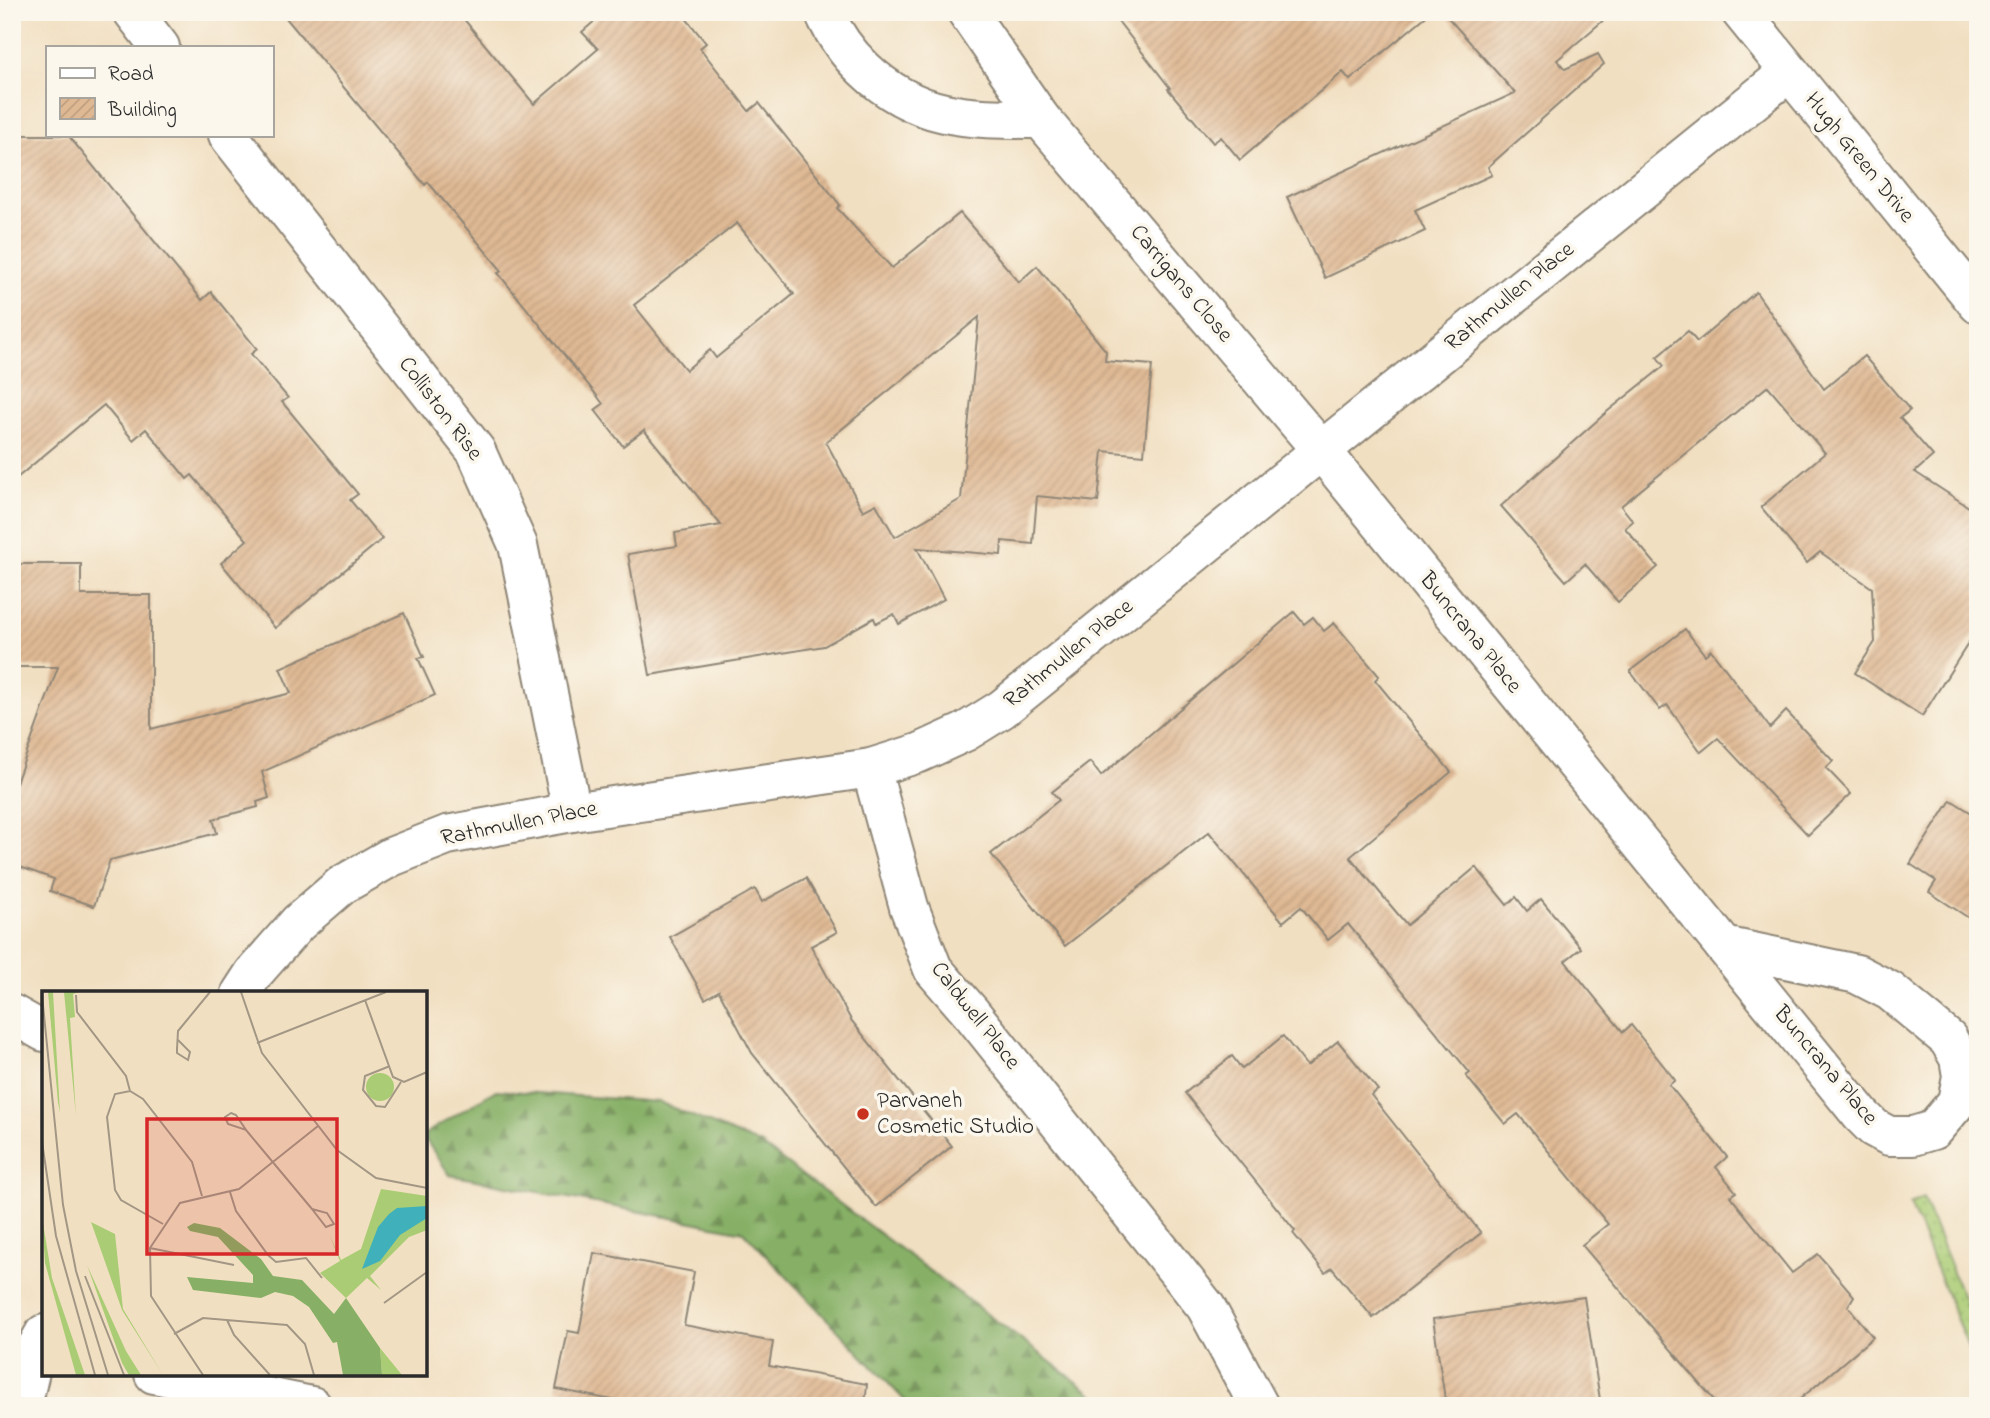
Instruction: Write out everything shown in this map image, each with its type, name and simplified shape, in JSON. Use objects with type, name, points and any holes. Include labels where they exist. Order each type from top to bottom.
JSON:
[{"type":"street","points":[[133,12],[159,46]]},
{"type":"street","points":[[824,12],[831,28],[850,56],[880,85],[914,105],[948,114],[997,119],[1041,119]]},
{"type":"street","name":"Carrigans Close","points":[[967,12],[1041,119],[1321,450]]},
{"type":"street","name":"Hugh Green Drive","points":[[1741,12],[1978,304]]},
{"type":"street","name":"Rathmullen Place","points":[[243,991],[254,973],[298,922],[342,885],[391,857],[447,835],[572,812],[871,768],[919,753],[965,732],[1002,709],[1789,72]]},
{"type":"street","name":"Colliston Rise","points":[[229,136],[476,451],[518,545],[572,812]]},
{"type":"street","name":"Buncrana Place","points":[[1321,450],[1861,1115],[1874,1128],[1889,1136],[1913,1136],[1933,1130],[1957,1102],[1962,1076],[1959,1058],[1948,1039],[1890,990],[1857,974],[1724,946]]},
{"type":"street","name":"Caldwell Place","points":[[871,768],[909,907],[933,969],[1206,1307],[1259,1406]]},
{"type":"street","points":[[12,1014],[42,1031]]},
{"type":"street","points":[[22,1406],[41,1346]]},
{"type":"street","points":[[164,1376],[312,1406]]},
{"type":"green space","points":[[496,1090],[659,1102],[762,1145],[1109,1406],[910,1406],[744,1232],[450,1175],[427,1142],[427,1133]]},
{"type":"green space","points":[[1923,1198],[1978,1335],[1978,1372],[1910,1204]]},
{"type":"building","points":[[281,12],[458,12],[534,104],[598,49],[582,32],[605,12],[681,12],[706,43],[700,48],[749,111],[759,103],[840,205],[837,208],[892,268],[960,213],[1019,282],[1037,266],[1106,351],[1105,361],[1152,365],[1144,455],[1103,451],[1098,502],[1037,496],[1033,544],[1002,541],[1001,555],[917,548],[944,599],[899,624],[894,614],[876,623],[874,618],[824,646],[650,675],[628,554],[677,546],[675,533],[721,525],[644,430],[623,446],[595,410],[603,404],[595,393],[498,273],[502,271],[428,182],[425,185]],"holes":[[[737,223],[794,294],[716,358],[710,350],[686,370],[634,305]],[[979,317],[961,499],[895,537],[876,504],[863,511],[826,442]]]},
{"type":"building","points":[[1111,12],[1431,12],[1350,80],[1343,72],[1240,160],[1221,137],[1213,143],[1168,89],[1170,88]]},
{"type":"building","points":[[1443,12],[1613,12],[1557,60],[1565,69],[1598,54],[1604,64],[1488,167],[1492,175],[1415,210],[1425,231],[1325,278],[1287,197],[1515,93]]},
{"type":"building","points":[[12,135],[69,136],[202,300],[211,292],[257,349],[251,354],[288,398],[282,402],[358,494],[350,500],[382,539],[275,628],[221,563],[247,540],[192,475],[187,479],[146,429],[133,440],[104,405],[12,482]]},
{"type":"building","points":[[1756,292],[1824,389],[1864,356],[1910,410],[1900,418],[1933,456],[1915,472],[1978,513],[1978,628],[1922,716],[1855,673],[1875,642],[1872,588],[1820,552],[1807,563],[1761,507],[1825,453],[1768,386],[1621,506],[1633,521],[1625,528],[1658,567],[1618,602],[1585,564],[1566,581],[1501,506],[1608,411],[1664,366],[1657,357],[1688,331],[1697,342]]},
{"type":"building","points":[[12,564],[81,564],[81,595],[151,595],[151,729],[291,693],[280,668],[404,613],[424,657],[418,658],[435,695],[262,772],[269,798],[257,802],[258,807],[213,819],[217,833],[110,860],[94,906],[50,891],[54,879],[12,864],[12,794],[58,667],[12,667]]},
{"type":"building","points":[[1294,612],[1304,624],[1313,617],[1324,631],[1334,623],[1379,676],[1375,680],[1451,772],[1350,857],[1407,925],[1476,867],[1507,905],[1516,897],[1527,911],[1541,899],[1581,948],[1565,961],[1623,1032],[1631,1025],[1675,1080],[1669,1085],[1727,1157],[1716,1167],[1736,1192],[1730,1196],[1792,1273],[1818,1254],[1854,1296],[1848,1306],[1873,1337],[1792,1406],[1719,1406],[1582,1245],[1608,1224],[1518,1114],[1505,1124],[1466,1076],[1470,1073],[1348,924],[1328,940],[1301,907],[1283,922],[1209,832],[1065,946],[991,854],[1059,800],[1052,792],[1090,762],[1101,776]]},
{"type":"building","points":[[1685,629],[1705,655],[1711,650],[1770,728],[1786,711],[1833,761],[1826,768],[1851,794],[1808,835],[1718,738],[1701,752],[1667,705],[1660,710],[1630,671]]},
{"type":"building","points":[[1951,800],[1978,817],[1978,924],[1929,892],[1936,881],[1910,864]]},
{"type":"building","points":[[806,878],[837,932],[811,946],[851,1020],[952,1146],[876,1207],[752,1053],[719,991],[705,999],[670,937],[755,889],[762,902]]},
{"type":"building","points":[[1283,1036],[1307,1066],[1338,1041],[1378,1090],[1371,1095],[1481,1233],[1373,1318],[1332,1268],[1325,1273],[1293,1233],[1295,1231],[1185,1093],[1232,1056],[1242,1069]]},
{"type":"building","points":[[594,1253],[694,1272],[684,1325],[773,1342],[769,1366],[867,1384],[865,1406],[643,1406],[556,1389],[568,1331],[579,1333]]},
{"type":"building","points":[[1584,1297],[1601,1406],[1446,1406],[1433,1319]]},
{"type":"place","name":"Parvaneh Cosmetic Studio","points":[[863,1114]]}]
